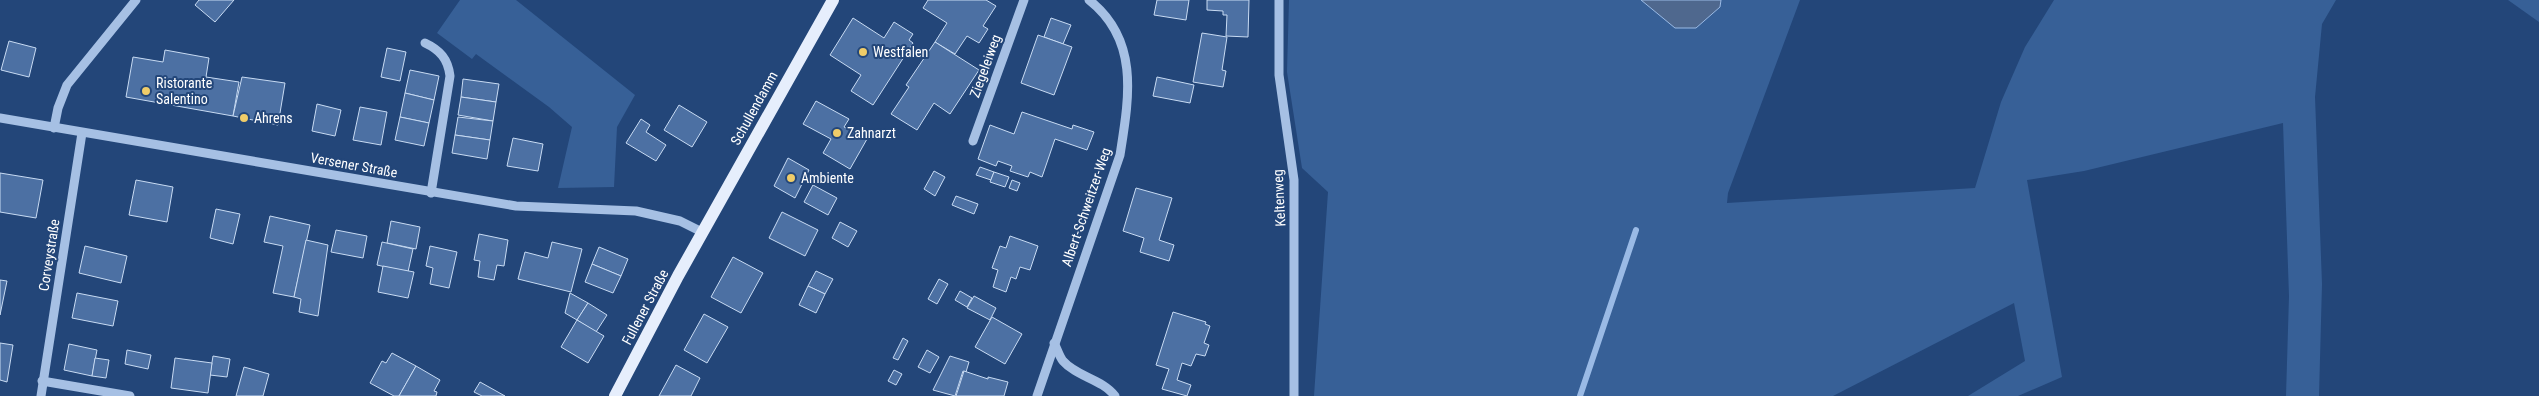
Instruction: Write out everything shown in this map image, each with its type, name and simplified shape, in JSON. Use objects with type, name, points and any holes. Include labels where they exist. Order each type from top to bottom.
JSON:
[{"type":"main road","name":"Schullendamm","points":[[702,232],[833,0]]},
{"type":"main road","name":"Fullener Straße","points":[[615,396],[702,232]]},
{"type":"street","points":[[54,128],[58,108],[67,85],[136,0]]},
{"type":"street","name":"Ziegeleiweg","points":[[973,141],[1024,0]]},
{"type":"street","name":"Albert-Schweitzer-Weg","points":[[1037,396],[1120,155],[1126,116],[1127,67],[1123,47],[1114,25],[1089,0]]},
{"type":"street","name":"Keltenweg","points":[[1279,0],[1279,75],[1294,180],[1294,396]]},
{"type":"street","points":[[425,43],[438,50],[448,65],[450,76],[431,193]]},
{"type":"street","name":"Versener Straße","points":[[0,118],[516,206],[636,212],[680,221],[702,232]]},
{"type":"street","name":"Corveystraße","points":[[41,396],[82,133]]},
{"type":"street","points":[[1054,343],[1062,360],[1071,368],[1105,385],[1115,396]]},
{"type":"street","points":[[42,381],[130,396]]},
{"type":"shaded area","points":[[460,0],[516,0],[635,95],[617,127],[614,187],[558,188],[572,127],[549,107],[476,54],[472,59],[437,33]]},
{"type":"shaded area","points":[[1289,0],[1800,0],[1728,193],[1727,203],[1975,188],[2001,102],[2025,47],[2054,0],[2336,0],[2322,24],[2315,97],[2322,284],[2319,396],[2286,396],[2289,296],[2283,123],[2084,171],[2027,180],[2062,377],[2018,396],[1968,396],[2025,361],[2014,303],[1833,396],[1314,396],[1328,192],[1302,168],[1287,72]]},
{"type":"shaded area","points":[[1641,0],[1721,0],[1720,7],[1696,28],[1675,28]]},
{"type":"shaded area","points":[[2508,0],[2539,0],[2539,22]]},
{"type":"building","points":[[199,0],[234,0],[215,22],[195,5]]},
{"type":"building","points":[[928,0],[986,0],[996,6],[983,26],[988,29],[979,43],[967,36],[955,54],[935,42],[947,23],[923,8]]},
{"type":"building","points":[[1157,0],[1189,0],[1186,20],[1154,15]]},
{"type":"building","points":[[1207,0],[1249,0],[1248,37],[1226,36],[1227,15],[1223,15],[1223,11],[1207,10]]},
{"type":"building","points":[[853,18],[884,38],[894,22],[913,34],[909,40],[913,43],[873,105],[851,91],[861,75],[830,55]]},
{"type":"building","points":[[1051,18],[1071,25],[1063,44],[1044,37]]},
{"type":"building","points":[[1202,33],[1227,37],[1222,70],[1226,71],[1223,87],[1193,82]]},
{"type":"building","points":[[1038,35],[1072,47],[1054,95],[1021,83]]},
{"type":"building","points":[[9,41],[36,48],[29,77],[1,70]]},
{"type":"building","points":[[935,42],[979,70],[950,114],[934,103],[917,130],[891,114],[909,87],[906,85]]},
{"type":"building","points":[[387,48],[406,52],[400,81],[381,77]]},
{"type":"building","points":[[165,50],[209,58],[206,77],[239,82],[233,116],[126,97],[133,57],[163,62]]},
{"type":"building","points":[[410,70],[439,76],[434,100],[405,93]]},
{"type":"building","points":[[242,77],[285,83],[278,125],[233,116]]},
{"type":"building","points":[[1157,77],[1194,85],[1190,103],[1153,96]]},
{"type":"building","points":[[463,79],[499,84],[496,102],[461,97]]},
{"type":"building","points":[[405,93],[434,100],[429,123],[400,117]]},
{"type":"building","points":[[461,97],[496,102],[493,121],[458,115]]},
{"type":"building","name":"Zahnarzt","points":[[816,101],[849,119],[844,127],[867,139],[850,169],[823,153],[831,139],[803,124]]},
{"type":"building","points":[[317,104],[341,110],[335,136],[312,131]]},
{"type":"building","points":[[679,105],[707,122],[692,147],[664,130]]},
{"type":"building","points":[[360,107],[387,112],[381,145],[353,140]]},
{"type":"building","points":[[1022,112],[1072,129],[1073,125],[1094,132],[1087,150],[1055,139],[1042,177],[1030,172],[1028,177],[1010,171],[1012,166],[998,161],[996,166],[978,159],[990,125],[1014,134]]},
{"type":"building","points":[[400,117],[429,123],[424,146],[395,140]]},
{"type":"building","points":[[458,117],[493,121],[490,140],[455,135]]},
{"type":"building","points":[[641,119],[650,125],[646,132],[666,145],[656,161],[626,143]]},
{"type":"building","points":[[455,135],[490,140],[487,159],[452,153]]},
{"type":"building","points":[[513,138],[543,144],[538,171],[507,166]]},
{"type":"building","name":"Ambiente","points":[[788,158],[809,170],[795,198],[774,186]]},
{"type":"building","points":[[980,167],[994,172],[991,180],[976,175]]},
{"type":"building","points":[[934,171],[945,177],[935,196],[924,189]]},
{"type":"building","points":[[994,172],[1009,177],[1005,187],[990,182]]},
{"type":"building","points":[[0,173],[43,180],[36,218],[0,212]]},
{"type":"building","points":[[136,180],[173,187],[167,222],[129,215]]},
{"type":"building","points":[[1012,180],[1020,183],[1017,191],[1009,188]]},
{"type":"building","points":[[813,185],[837,198],[828,215],[804,202]]},
{"type":"building","points":[[1136,188],[1172,198],[1159,240],[1174,245],[1169,261],[1140,252],[1144,238],[1123,231]]},
{"type":"building","points":[[956,196],[978,204],[974,214],[952,205]]},
{"type":"building","points":[[216,209],[240,214],[233,244],[210,238]]},
{"type":"building","points":[[782,212],[818,230],[805,256],[769,238]]},
{"type":"building","points":[[270,216],[310,225],[294,297],[273,293],[283,246],[264,242]]},
{"type":"building","points":[[391,221],[420,227],[416,249],[387,243]]},
{"type":"building","points":[[840,222],[857,231],[848,247],[832,238]]},
{"type":"building","points":[[336,230],[367,236],[363,258],[331,252]]},
{"type":"building","points":[[479,234],[508,240],[504,266],[497,265],[494,280],[478,277],[480,261],[474,260]]},
{"type":"building","points":[[1010,236],[1038,246],[1030,270],[1020,267],[1016,279],[1011,277],[1006,292],[993,287],[998,270],[992,268],[1000,246],[1006,248]]},
{"type":"building","points":[[306,240],[328,245],[318,316],[299,312],[301,299],[294,297]]},
{"type":"building","points":[[382,242],[413,249],[408,272],[377,265]]},
{"type":"building","points":[[552,242],[582,249],[571,292],[518,279],[525,252],[548,258]]},
{"type":"building","points":[[85,246],[127,256],[121,283],[79,273]]},
{"type":"building","points":[[430,246],[457,252],[449,288],[430,284],[433,268],[426,266]]},
{"type":"building","points":[[599,247],[628,259],[621,276],[592,264]]},
{"type":"building","points":[[733,257],[763,273],[741,313],[711,297]]},
{"type":"building","points":[[592,264],[621,276],[613,293],[585,282]]},
{"type":"building","points":[[383,266],[414,272],[408,298],[378,292]]},
{"type":"building","points":[[816,271],[833,279],[825,294],[808,286]]},
{"type":"building","points":[[939,279],[948,284],[937,304],[928,299]]},
{"type":"building","points":[[0,280],[7,281],[0,315]]},
{"type":"building","points":[[808,286],[825,294],[816,313],[799,305]]},
{"type":"building","points":[[960,291],[972,298],[967,307],[955,300]]},
{"type":"building","points":[[77,293],[118,301],[113,326],[72,318]]},
{"type":"building","points":[[570,293],[588,303],[577,320],[565,313]]},
{"type":"building","points":[[974,296],[996,308],[990,320],[967,308]]},
{"type":"building","points":[[588,303],[607,315],[596,332],[577,320]]},
{"type":"building","points":[[1173,312],[1206,322],[1205,324],[1210,326],[1204,343],[1209,345],[1205,356],[1196,354],[1191,366],[1182,363],[1177,380],[1191,385],[1187,396],[1162,389],[1169,369],[1156,365]]},
{"type":"building","points":[[704,314],[728,327],[707,363],[684,350]]},
{"type":"building","points":[[992,317],[1022,334],[1005,364],[975,347]]},
{"type":"building","points":[[577,320],[604,336],[588,363],[561,347]]},
{"type":"building","points":[[903,338],[908,341],[898,360],[893,358]]},
{"type":"building","points":[[0,343],[13,345],[7,382],[0,380]]},
{"type":"building","points":[[69,344],[97,350],[92,376],[64,370]]},
{"type":"building","points":[[127,350],[151,355],[148,369],[125,364]]},
{"type":"building","points":[[927,350],[939,357],[930,373],[918,367]]},
{"type":"building","points":[[392,353],[416,366],[399,396],[394,396],[370,383],[382,361],[386,363]]},
{"type":"building","points":[[213,356],[230,359],[227,377],[210,375]]},
{"type":"building","points":[[950,356],[969,362],[966,372],[963,371],[955,396],[933,390]]},
{"type":"building","points":[[95,358],[109,360],[106,378],[92,376]]},
{"type":"building","points":[[175,358],[212,363],[208,393],[171,388]]},
{"type":"building","points":[[676,365],[700,378],[691,396],[659,396]]},
{"type":"building","points":[[416,366],[440,380],[434,391],[437,392],[436,396],[399,396]]},
{"type":"building","points":[[244,367],[269,374],[263,396],[236,396]]},
{"type":"building","points":[[894,370],[902,374],[896,385],[888,381]]},
{"type":"building","points":[[964,371],[988,379],[988,377],[1008,382],[1004,396],[956,396]]},
{"type":"building","points":[[480,382],[505,396],[482,396],[474,392]]},
{"type":"waterway","points":[[1580,396],[1636,230]]},
{"type":"place","name":"Westfalen","points":[[863,52]]},
{"type":"place","name":"Ristorante Salentino","points":[[146,91]]},
{"type":"place","name":"Ahrens","points":[[244,118]]},
{"type":"place","name":"Zahnarzt","points":[[837,133]]},
{"type":"place","name":"Ambiente","points":[[791,178]]}]
